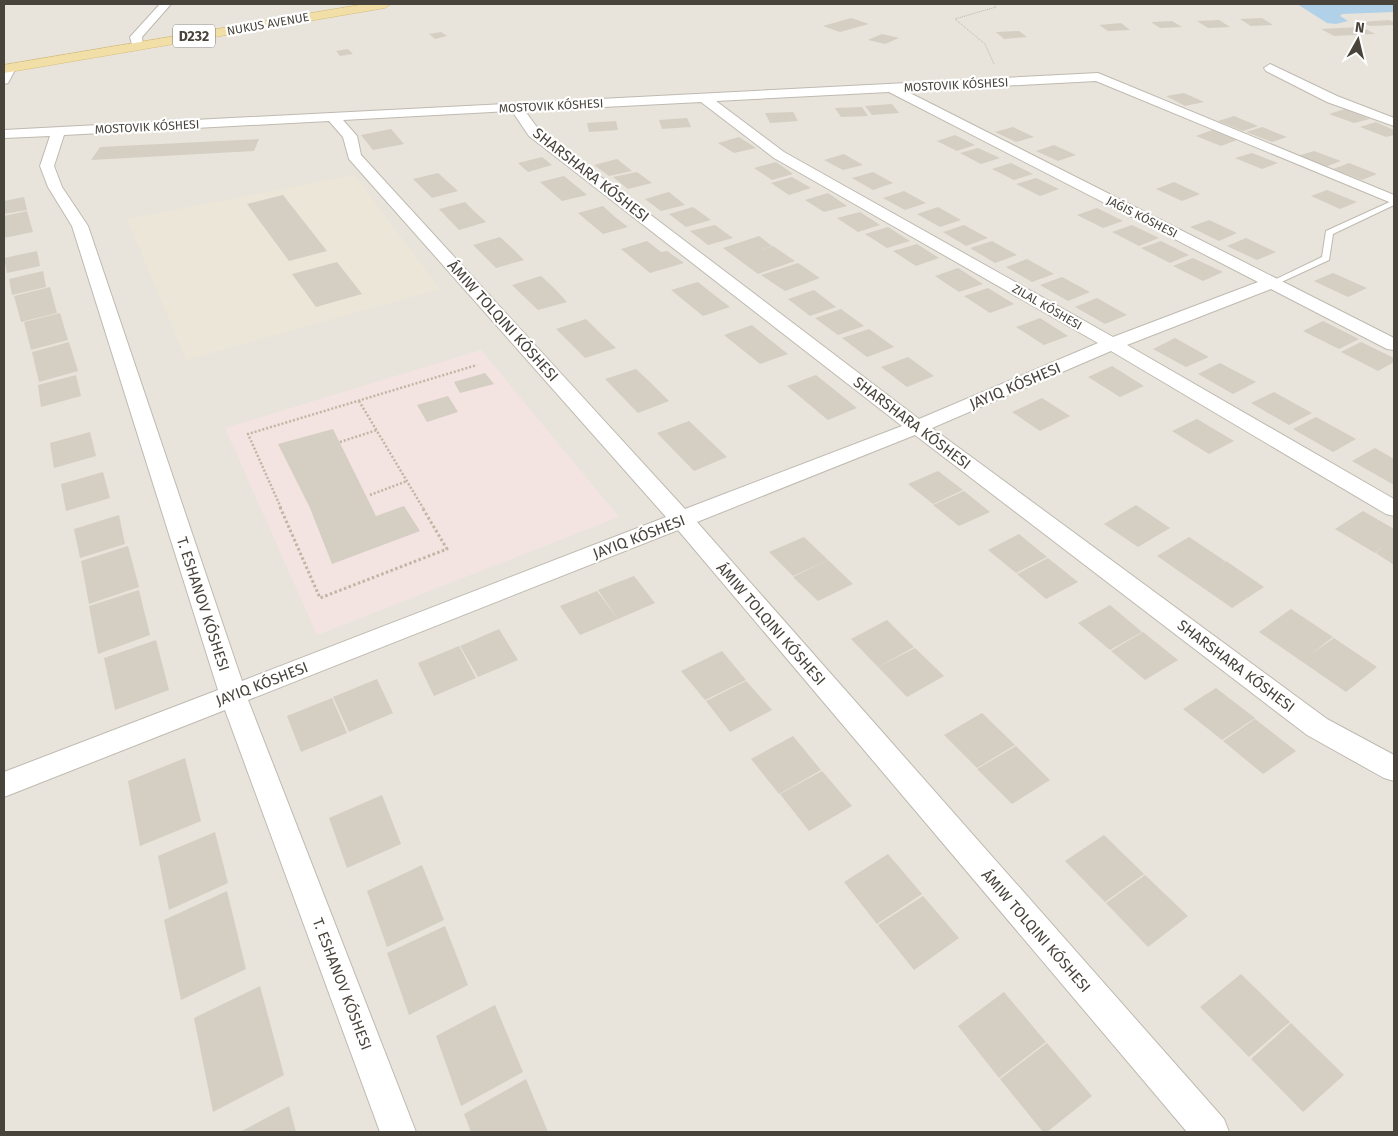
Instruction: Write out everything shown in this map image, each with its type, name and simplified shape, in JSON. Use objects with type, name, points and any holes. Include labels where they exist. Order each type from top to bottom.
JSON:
[{"type":"main road","name":"NUKUS AVENUE","points":[[6,73],[137,46],[385,4]]},
{"type":"street","points":[[137,46],[136,37],[166,4]]},
{"type":"street","points":[[1270,68],[1332,99],[1394,122]]},
{"type":"street","name":"MOSTOVIK KÓSHESI","points":[[4,134],[1098,77],[1394,201]]},
{"type":"street","points":[[891,88],[1394,345]]},
{"type":"street","name":"ZILAL KÓSHESI","points":[[704,98],[779,156],[1112,344],[1394,508]]},
{"type":"street","name":"SHARSHARA KÓSHESI","points":[[516,108],[534,133],[917,428],[1317,727],[1394,769]]},
{"type":"street","points":[[334,118],[350,136],[354,156],[682,520],[1211,1132]]},
{"type":"street","name":"T. ESHANOV KÓSHESI","points":[[58,131],[47,166],[55,187],[80,226],[233,695],[398,1132]]},
{"type":"street","points":[[4,785],[917,428],[1112,344],[1272,283]]},
{"type":"lane","points":[[1272,283],[1326,258],[1329,233],[1394,201]]},
{"type":"path","points":[[994,4],[996,7],[955,19],[985,44],[1000,82]]},
{"type":"path","points":[[360,401],[447,549],[320,598],[248,434],[477,365]]},
{"type":"path","points":[[340,442],[377,430]]},
{"type":"path","points":[[370,495],[407,481]]},
{"type":"shaded area","points":[[4,4],[1394,4],[1394,1132],[4,1132]]},
{"type":"shaded area","points":[[354,175],[440,289],[186,360],[127,219]]},
{"type":"shaded area","points":[[481,350],[619,517],[317,635],[225,428]]},
{"type":"water","points":[[1297,4],[1394,4],[1394,12],[1342,14],[1340,16],[1348,21],[1336,24],[1327,23]]},
{"type":"building","points":[[851,18],[869,24],[840,32],[823,26]]},
{"type":"building","points":[[1262,18],[1273,25],[1251,26],[1240,19]]},
{"type":"building","points":[[1219,20],[1230,27],[1208,28],[1197,21]]},
{"type":"building","points":[[1389,20],[1394,22],[1394,25],[1370,26],[1361,22]]},
{"type":"building","points":[[1172,21],[1182,27],[1160,28],[1151,22]]},
{"type":"building","points":[[1121,23],[1130,30],[1108,31],[1099,25]]},
{"type":"building","points":[[1362,27],[1375,34],[1334,36],[1321,29]]},
{"type":"building","points":[[1019,31],[1027,37],[1004,39],[996,32]]},
{"type":"building","points":[[441,32],[447,36],[435,39],[429,34]]},
{"type":"building","points":[[882,34],[899,38],[885,44],[868,40]]},
{"type":"building","points":[[348,49],[353,54],[340,56],[336,51]]},
{"type":"building","points":[[1184,93],[1204,102],[1185,106],[1166,96]]},
{"type":"building","points":[[892,104],[899,113],[872,115],[865,106]]},
{"type":"building","points":[[862,107],[868,116],[841,117],[835,108]]},
{"type":"building","points":[[1345,109],[1370,119],[1354,123],[1329,114]]},
{"type":"building","points":[[793,112],[798,121],[770,123],[765,113]]},
{"type":"building","points":[[1234,116],[1258,126],[1243,131],[1218,121]]},
{"type":"building","points":[[687,118],[691,127],[662,129],[659,120]]},
{"type":"building","points":[[616,121],[618,130],[589,132],[587,123]]},
{"type":"building","points":[[1376,122],[1394,130],[1394,135],[1386,137],[1360,127]]},
{"type":"building","points":[[1013,127],[1034,137],[1016,142],[995,132]]},
{"type":"building","points":[[1262,127],[1287,137],[1272,142],[1246,132]]},
{"type":"building","points":[[391,129],[404,144],[373,150],[361,135]]},
{"type":"building","points":[[1212,130],[1237,140],[1221,146],[1196,136]]},
{"type":"building","points":[[955,135],[975,145],[957,151],[937,141]]},
{"type":"building","points":[[739,137],[756,148],[734,153],[718,143]]},
{"type":"building","points":[[259,139],[254,151],[91,160],[100,147]]},
{"type":"building","points":[[1054,145],[1076,155],[1058,161],[1036,151]]},
{"type":"building","points":[[978,148],[1000,158],[981,164],[960,153]]},
{"type":"building","points":[[1314,151],[1341,161],[1325,167],[1298,156]]},
{"type":"building","points":[[1252,153],[1278,163],[1262,169],[1235,158]]},
{"type":"building","points":[[844,154],[863,165],[843,170],[824,160]]},
{"type":"building","points":[[542,157],[552,165],[528,172],[518,163]]},
{"type":"building","points":[[617,159],[632,171],[609,176],[594,165]]},
{"type":"building","points":[[776,162],[793,174],[772,180],[754,168]]},
{"type":"building","points":[[1011,163],[1033,174],[1014,180],[992,169]]},
{"type":"building","points":[[1349,163],[1377,174],[1362,180],[1333,169]]},
{"type":"building","points":[[637,172],[652,183],[628,189],[613,177]]},
{"type":"building","points":[[873,172],[893,183],[873,190],[852,178]]},
{"type":"building","points":[[438,173],[458,191],[432,198],[413,179]]},
{"type":"building","points":[[564,176],[587,195],[562,201],[540,182]]},
{"type":"building","points":[[792,177],[811,188],[789,195],[771,183]]},
{"type":"building","points":[[1036,178],[1059,189],[1040,196],[1016,184]]},
{"type":"building","points":[[1174,182],[1200,194],[1182,201],[1156,189]]},
{"type":"building","points":[[1327,190],[1357,202],[1340,209],[1311,196]]},
{"type":"building","points":[[904,191],[926,203],[905,210],[883,198]]},
{"type":"building","points":[[669,192],[685,205],[661,211],[645,199]]},
{"type":"building","points":[[828,193],[847,206],[824,212],[805,200]]},
{"type":"building","points":[[283,195],[327,251],[289,261],[247,204]]},
{"type":"building","points":[[24,197],[27,210],[4,214],[4,201]]},
{"type":"building","points":[[465,202],[486,222],[459,230],[439,209]]},
{"type":"building","points":[[603,206],[628,227],[603,234],[578,213]]},
{"type":"building","points":[[693,207],[711,220],[686,227],[669,214]]},
{"type":"building","points":[[938,207],[961,220],[940,227],[917,214]]},
{"type":"building","points":[[1097,208],[1123,221],[1103,228],[1077,215]]},
{"type":"building","points":[[27,211],[33,232],[4,238],[4,216]]},
{"type":"building","points":[[860,212],[880,225],[858,232],[837,218]]},
{"type":"building","points":[[1209,220],[1237,233],[1219,241],[1190,227]]},
{"type":"building","points":[[715,225],[733,238],[708,245],[690,231]]},
{"type":"building","points":[[964,225],[988,238],[966,246],[943,232]]},
{"type":"building","points":[[1132,225],[1159,238],[1139,246],[1112,232]]},
{"type":"building","points":[[888,227],[910,241],[887,248],[865,234]]},
{"type":"building","points":[[759,236],[772,246],[755,252],[773,246],[795,261],[758,274],[723,248]]},
{"type":"building","points":[[500,237],[524,260],[496,268],[473,245]]},
{"type":"building","points":[[1246,238],[1276,252],[1257,260],[1227,246]]},
{"type":"building","points":[[647,241],[661,252],[667,251],[684,263],[650,273],[621,249]]},
{"type":"building","points":[[992,241],[1017,255],[995,263],[970,248]]},
{"type":"building","points":[[1161,241],[1189,255],[1170,263],[1141,248]]},
{"type":"building","points":[[917,244],[939,258],[916,266],[893,251]]},
{"type":"building","points":[[37,251],[40,266],[7,273],[4,258]]},
{"type":"building","points":[[1193,258],[1223,272],[1203,281],[1173,266]]},
{"type":"building","points":[[1027,259],[1054,274],[1032,282],[1006,267]]},
{"type":"building","points":[[337,262],[362,294],[316,307],[292,274]]},
{"type":"building","points":[[798,263],[820,278],[785,291],[761,275]]},
{"type":"building","points":[[958,268],[983,284],[959,292],[935,276]]},
{"type":"building","points":[[43,271],[46,287],[12,295],[9,279]]},
{"type":"building","points":[[1333,273],[1367,288],[1348,297],[1314,281]]},
{"type":"building","points":[[541,276],[567,302],[538,310],[512,285]]},
{"type":"building","points":[[1062,277],[1090,292],[1068,301],[1040,285]]},
{"type":"building","points":[[698,282],[730,307],[703,316],[671,290]]},
{"type":"building","points":[[50,287],[57,313],[21,322],[14,296]]},
{"type":"building","points":[[988,288],[1014,304],[990,313],[964,296]]},
{"type":"building","points":[[814,290],[836,307],[810,316],[788,299]]},
{"type":"building","points":[[1097,298],[1127,315],[1105,324],[1075,307]]},
{"type":"building","points":[[841,309],[864,326],[838,335],[815,318]]},
{"type":"building","points":[[60,313],[68,340],[31,350],[24,322]]},
{"type":"building","points":[[1040,318],[1068,336],[1044,345],[1016,327]]},
{"type":"building","points":[[586,319],[616,348],[585,358],[556,329]]},
{"type":"building","points":[[1323,321],[1359,339],[1339,349],[1303,331]]},
{"type":"building","points":[[752,325],[788,354],[760,364],[724,335]]},
{"type":"building","points":[[869,329],[894,347],[867,357],[842,338]]},
{"type":"building","points":[[1175,338],[1209,357],[1186,367],[1153,349]]},
{"type":"building","points":[[69,342],[78,371],[39,382],[32,352]]},
{"type":"building","points":[[1361,342],[1394,358],[1394,362],[1378,371],[1341,352]]},
{"type":"building","points":[[908,357],[934,376],[907,387],[881,367]]},
{"type":"building","points":[[1220,363],[1256,382],[1233,394],[1198,374]]},
{"type":"building","points":[[1112,366],[1144,386],[1120,397],[1088,377]]},
{"type":"building","points":[[636,369],[669,401],[638,413],[605,379]]},
{"type":"building","points":[[485,373],[494,384],[460,393],[454,382]]},
{"type":"building","points":[[76,375],[81,396],[41,407],[38,385]]},
{"type":"building","points":[[816,375],[857,408],[828,420],[787,386]]},
{"type":"building","points":[[1274,392],[1312,413],[1289,425],[1251,403]]},
{"type":"building","points":[[448,396],[458,412],[427,422],[417,405]]},
{"type":"building","points":[[1042,398],[1070,416],[1040,431],[1012,412]]},
{"type":"building","points":[[1316,417],[1356,439],[1333,452],[1293,429]]},
{"type":"building","points":[[1197,419],[1234,441],[1209,454],[1172,431]]},
{"type":"building","points":[[689,421],[727,457],[694,471],[657,433]]},
{"type":"building","points":[[333,429],[376,516],[404,506],[420,531],[332,564],[310,508],[278,444]]},
{"type":"building","points":[[90,432],[96,456],[54,468],[50,443]]},
{"type":"building","points":[[1375,448],[1394,459],[1394,485],[1352,461]]},
{"type":"building","points":[[938,471],[963,490],[933,504],[908,484]]},
{"type":"building","points":[[103,472],[110,498],[66,511],[61,484]]},
{"type":"building","points":[[964,491],[990,512],[959,526],[933,505]]},
{"type":"building","points":[[1136,505],[1170,528],[1138,547],[1104,524]]},
{"type":"building","points":[[1363,511],[1394,529],[1394,565],[1376,553],[1384,546],[1375,553],[1335,529]]},
{"type":"building","points":[[119,515],[125,544],[80,558],[74,529]]},
{"type":"building","points":[[1019,534],[1047,557],[1016,573],[988,550]]},
{"type":"building","points":[[804,537],[828,560],[793,576],[769,552]]},
{"type":"building","points":[[1189,537],[1225,561],[1221,564],[1226,561],[1264,587],[1232,608],[1157,556]]},
{"type":"building","points":[[128,546],[139,587],[89,604],[81,561]]},
{"type":"building","points":[[1048,558],[1078,582],[1046,599],[1017,574]]},
{"type":"building","points":[[828,560],[853,584],[818,601],[793,577]]},
{"type":"building","points":[[634,576],[655,603],[618,619],[598,590]]},
{"type":"building","points":[[139,590],[150,635],[98,654],[89,606]]},
{"type":"building","points":[[597,591],[618,619],[580,635],[560,606]]},
{"type":"building","points":[[1110,605],[1142,632],[1110,650],[1078,623]]},
{"type":"building","points":[[1291,609],[1333,637],[1311,654],[1334,638],[1377,667],[1346,692],[1259,632]]},
{"type":"building","points":[[887,620],[914,647],[878,667],[851,639]]},
{"type":"building","points":[[499,629],[518,660],[478,677],[460,646]]},
{"type":"building","points":[[1143,632],[1178,660],[1145,680],[1111,651]]},
{"type":"building","points":[[156,640],[169,690],[115,710],[104,658]]},
{"type":"building","points":[[459,646],[476,678],[434,696],[418,663]]},
{"type":"building","points":[[915,648],[944,676],[907,697],[878,667]]},
{"type":"building","points":[[722,651],[746,680],[705,700],[681,671]]},
{"type":"building","points":[[377,679],[393,713],[349,732],[333,697]]},
{"type":"building","points":[[746,681],[772,710],[730,732],[706,701]]},
{"type":"building","points":[[1216,688],[1255,718],[1222,740],[1183,709]]},
{"type":"building","points":[[332,698],[347,733],[301,752],[287,716]]},
{"type":"building","points":[[982,713],[1015,745],[977,768],[944,735]]},
{"type":"building","points":[[1255,719],[1296,751],[1263,774],[1223,741]]},
{"type":"building","points":[[793,736],[821,770],[779,794],[751,759]]},
{"type":"building","points":[[1016,746],[1050,780],[1012,804],[977,769]]},
{"type":"building","points":[[185,758],[201,821],[140,846],[128,781]]},
{"type":"building","points":[[822,771],[852,806],[809,831],[780,794]]},
{"type":"building","points":[[382,795],[401,844],[347,868],[329,818]]},
{"type":"building","points":[[215,832],[228,883],[169,910],[158,856]]},
{"type":"building","points":[[1104,835],[1144,874],[1105,902],[1065,861]]},
{"type":"building","points":[[888,854],[922,894],[877,924],[844,882]]},
{"type":"building","points":[[422,865],[444,920],[387,947],[367,891]]},
{"type":"building","points":[[1145,875],[1188,916],[1148,947],[1106,903]]},
{"type":"building","points":[[227,891],[246,969],[181,1000],[164,920]]},
{"type":"building","points":[[923,896],[959,938],[914,970],[878,925]]},
{"type":"building","points":[[445,926],[468,985],[409,1015],[387,953]]},
{"type":"building","points":[[1241,974],[1290,1022],[1249,1057],[1200,1007]]},
{"type":"building","points":[[260,986],[284,1075],[213,1112],[194,1018]]},
{"type":"building","points":[[1004,992],[1046,1042],[999,1078],[958,1026]]},
{"type":"building","points":[[495,1005],[523,1072],[461,1106],[436,1036]]},
{"type":"building","points":[[1291,1023],[1344,1075],[1303,1112],[1251,1059]]},
{"type":"building","points":[[1047,1043],[1092,1096],[1047,1132],[1043,1132],[1000,1079]]},
{"type":"building","points":[[526,1079],[548,1132],[471,1132],[464,1114]]},
{"type":"building","points":[[289,1106],[296,1132],[240,1132]]}]
